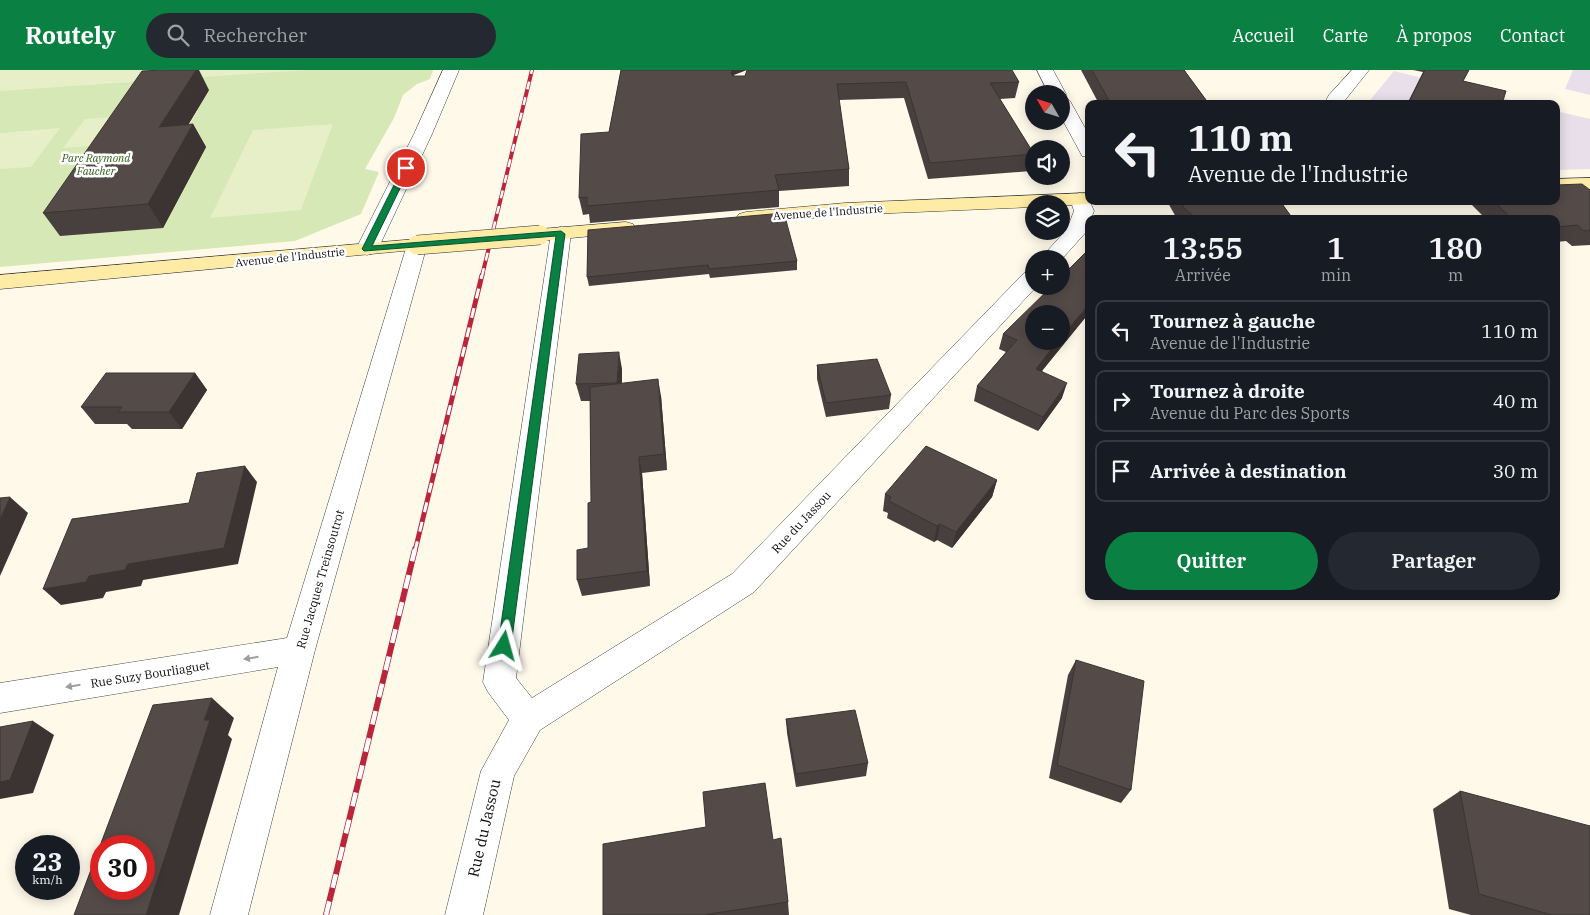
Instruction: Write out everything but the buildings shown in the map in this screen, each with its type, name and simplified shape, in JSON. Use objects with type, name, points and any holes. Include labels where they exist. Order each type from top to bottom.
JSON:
[{"type":"main road","points":[[1560,185],[1590,184]]},
{"type":"main road","name":"Avenue de l'Industrie","points":[[726,219],[845,209],[1084,199]]},
{"type":"main road","name":"Avenue de l'Industrie","points":[[0,282],[648,226]]},
{"type":"street","points":[[367,249],[423,134],[451,70]]},
{"type":"street","points":[[1045,70],[1053,85]]},
{"type":"street","points":[[1334,100],[1361,70]]},
{"type":"street","points":[[1070,117],[1085,145]]},
{"type":"street","points":[[1058,250],[1076,231],[1084,211],[1084,199]]},
{"type":"street","points":[[528,719],[499,682],[550,234]]},
{"type":"street","name":"Rue Jacques Treinsoutrot","points":[[229,915],[299,650],[417,245]]},
{"type":"street","name":"Rue du Jassou","points":[[464,915],[498,771],[528,719],[742,584],[1025,285]]},
{"type":"street","name":"Rue Suzy Bourliaguet","points":[[0,698],[299,650]]},
{"type":"shaded area","points":[[1573,70],[1590,70],[1590,95],[1565,89]]},
{"type":"shaded area","points":[[1394,71],[1511,100],[1370,100]]},
{"type":"shaded area","points":[[1560,112],[1590,119],[1590,169],[1560,170]]},
{"type":"green space","name":"Parc Raymond Faucher","points":[[0,70],[433,70],[430,79],[417,84],[403,95],[394,118],[365,169],[379,172],[361,214],[295,241],[0,267]]},
{"type":"green space","points":[[0,70],[306,70],[0,91]]},
{"type":"green space","points":[[198,111],[181,139],[63,148],[85,119]]},
{"type":"green space","points":[[333,124],[301,210],[210,218],[253,130]]},
{"type":"green space","points":[[60,128],[31,167],[0,169],[0,133]]},
{"type":"railway","points":[[482,276],[532,70]]},
{"type":"railway","points":[[415,551],[482,275]]},
{"type":"railway","points":[[326,915],[415,549]]},
{"type":"route","points":[[406,168],[367,249],[561,234],[504,646]]}]
